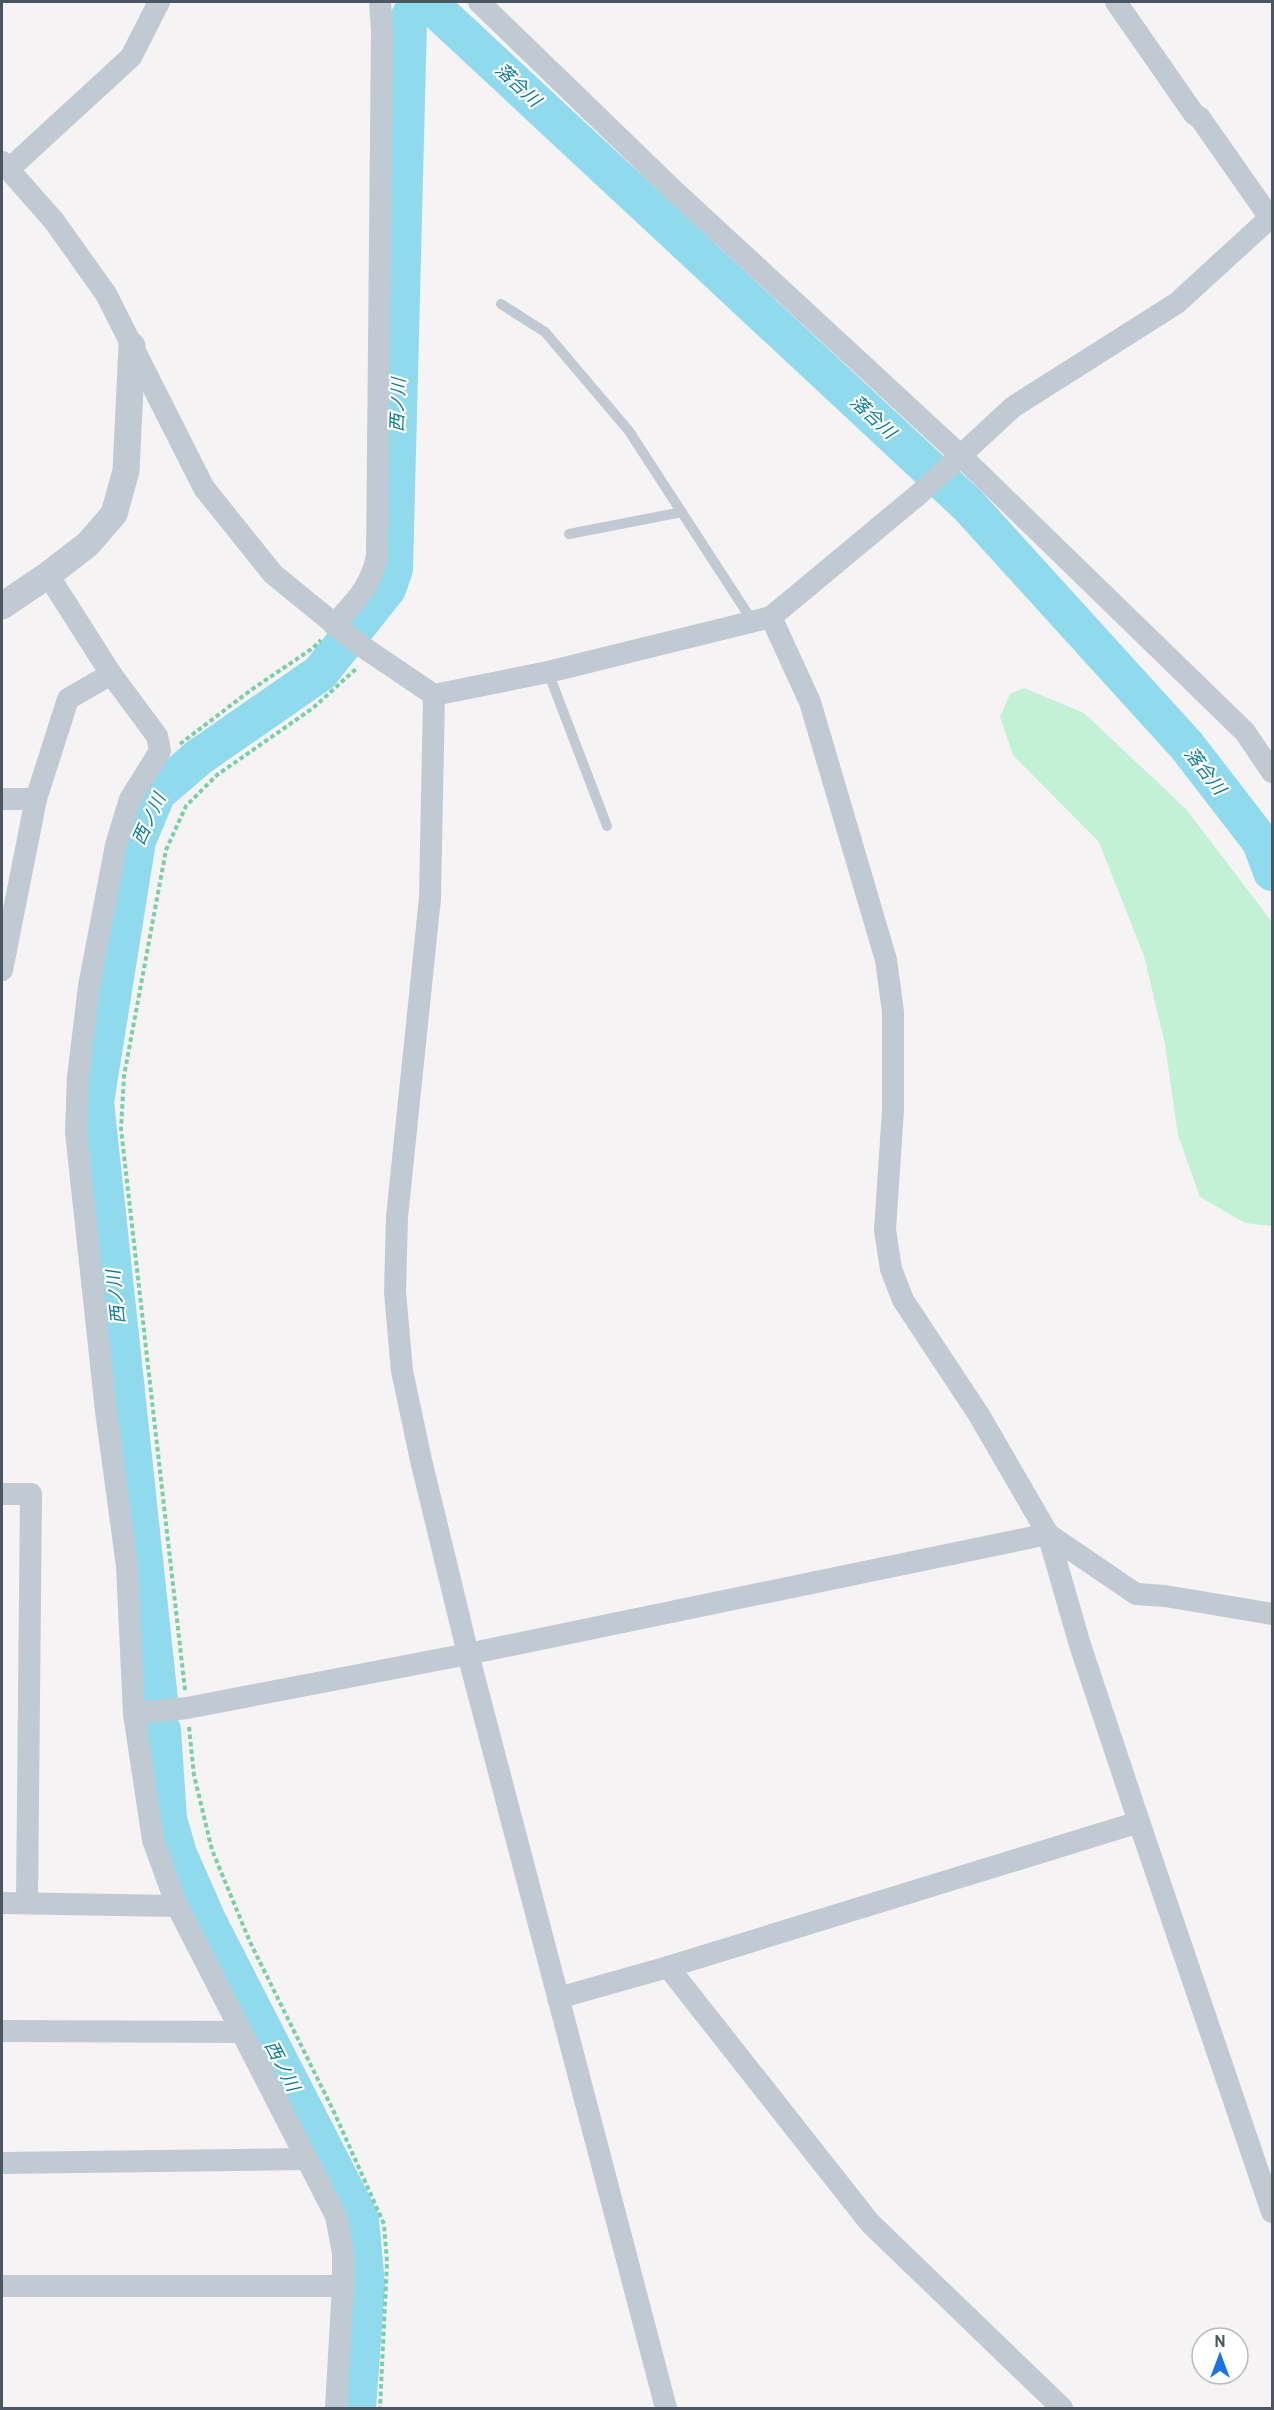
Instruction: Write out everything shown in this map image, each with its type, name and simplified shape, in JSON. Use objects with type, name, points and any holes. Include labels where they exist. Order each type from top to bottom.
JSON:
[{"type":"street","points":[[159,2],[130,57],[5,166],[54,221],[106,294],[204,488],[273,574],[353,639],[434,695],[548,672],[762,620],[919,494],[1013,407],[1177,303],[1271,217],[1200,118],[1194,114],[1116,2]]},
{"type":"street","points":[[353,639],[363,592],[373,575],[376,556],[382,42],[380,2]]},
{"type":"street","points":[[479,2],[669,186],[1245,732],[1272,772]]},
{"type":"street","points":[[2,606],[48,576],[88,544],[114,514],[126,471],[132,346]]},
{"type":"street","points":[[48,576],[111,674],[157,736],[160,751],[130,799],[116,845],[89,986],[78,1077],[76,1132],[106,1411],[127,1566],[134,1714],[153,1840],[177,1906],[336,2216],[343,2253],[336,2409]]},
{"type":"street","points":[[762,620],[810,702],[886,960],[893,1012],[892,1110],[885,1230],[891,1269],[903,1300],[979,1415],[1048,1534],[1080,1645],[1272,2212]]},
{"type":"street","points":[[2,969],[6,929],[36,799],[68,699],[111,674]]},
{"type":"street","points":[[434,695],[430,898],[397,1217],[395,1292],[402,1371],[468,1654],[666,2409]]},
{"type":"street","points":[[2,799],[36,799]]},
{"type":"street","points":[[2,1494],[31,1494],[27,1903]]},
{"type":"street","points":[[134,1714],[187,1708],[468,1654],[1048,1534],[1136,1594],[1165,1596],[1272,1614]]},
{"type":"street","points":[[558,1998],[668,1967],[1139,1822]]},
{"type":"street","points":[[2,1903],[177,1906]]},
{"type":"street","points":[[668,1967],[870,2223],[1062,2409]]},
{"type":"street","points":[[2,2031],[242,2032]]},
{"type":"street","points":[[2,2163],[306,2159]]},
{"type":"street","points":[[2,2286],[343,2286]]},
{"type":"lane","points":[[501,304],[545,332],[629,431],[682,512],[762,620]]},
{"type":"lane","points":[[569,534],[682,512]]},
{"type":"lane","points":[[548,672],[607,826]]},
{"type":"path","points":[[160,751],[185,742],[251,690],[313,648],[353,639]]},
{"type":"path","points":[[353,639],[313,708],[217,775],[186,806],[166,850],[124,1076],[121,1129],[194,1775],[212,1850],[250,1942],[334,2112],[384,2224],[387,2262],[380,2409]]},
{"type":"green space","points":[[1024,688],[1084,713],[1186,809],[1272,922],[1272,1226],[1245,1223],[1200,1197],[1178,1135],[1165,1044],[1144,956],[1099,842],[1013,755],[1000,717],[1010,694]]},
{"type":"waterway","name":"西ノ川","points":[[159,1700],[95,1102],[137,841],[157,793],[199,757],[320,673],[387,589],[394,569],[408,20],[418,2]]},
{"type":"waterway","name":"落合川","points":[[428,2],[968,505],[1187,746],[1261,842],[1272,872]]},
{"type":"waterway","name":"西ノ川","points":[[162,1730],[168,1819],[178,1854],[207,1920],[360,2219],[366,2285],[357,2408]]}]
